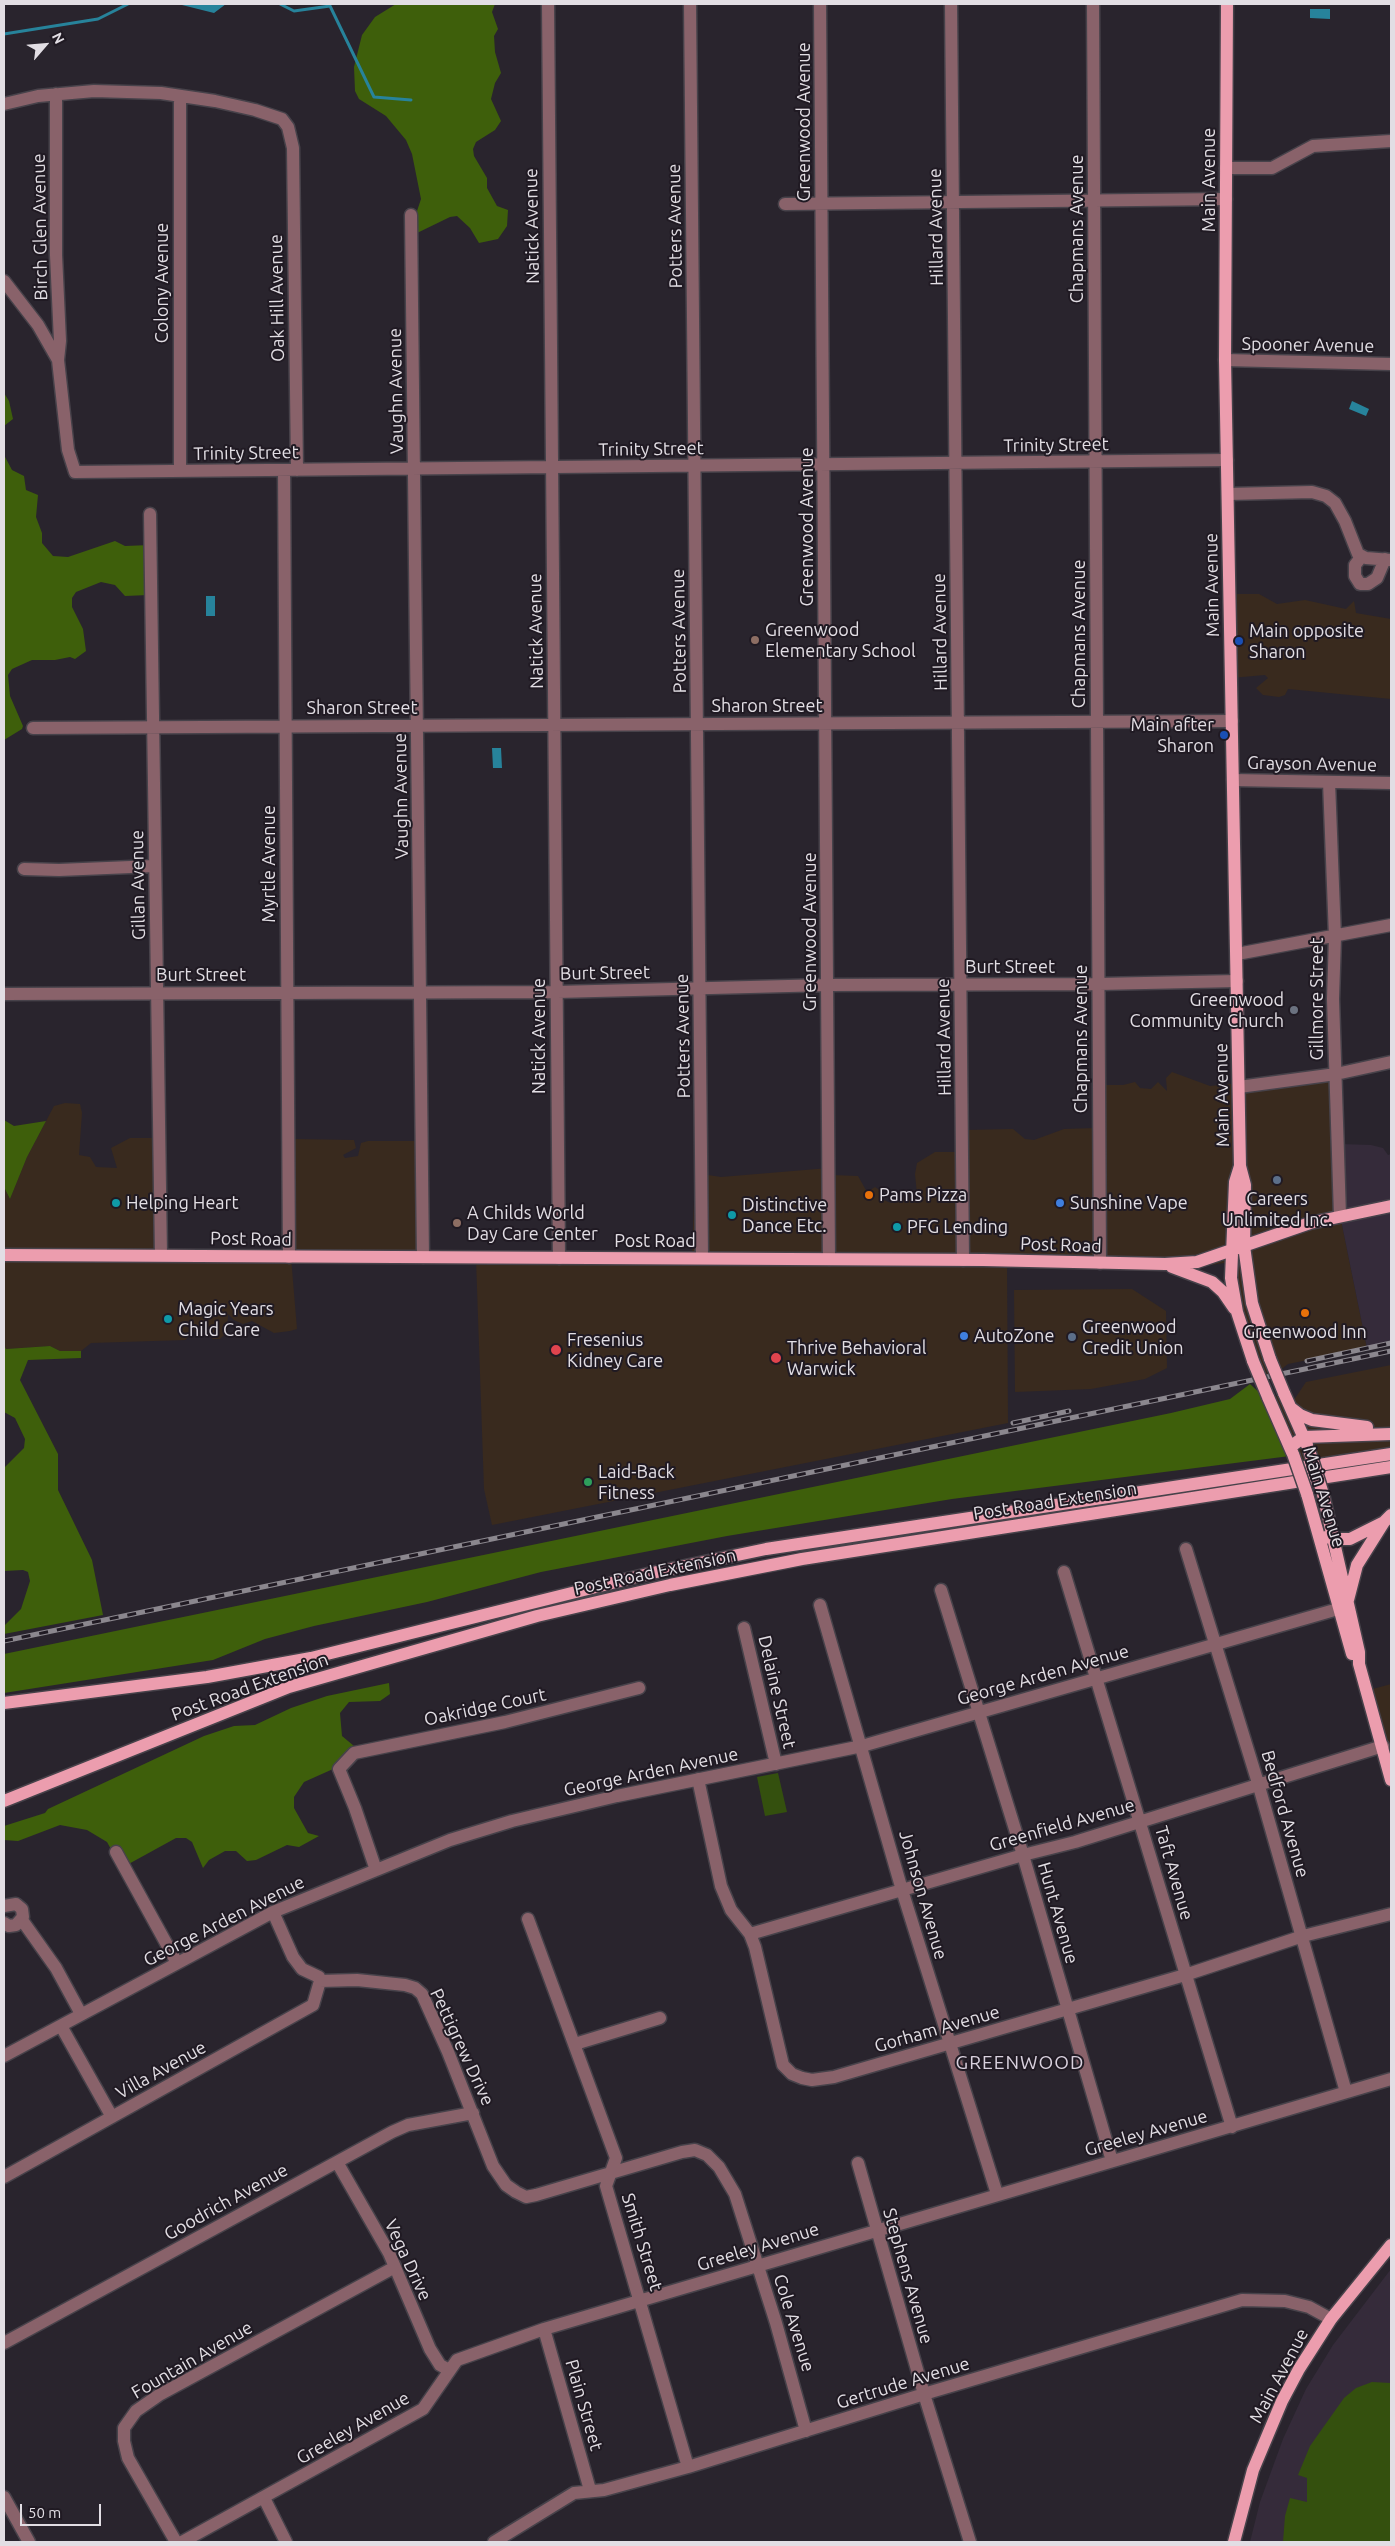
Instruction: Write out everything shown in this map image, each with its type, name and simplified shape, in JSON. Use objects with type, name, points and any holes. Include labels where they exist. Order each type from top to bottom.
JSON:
[{"type":"main road","name":"Main Avenue","points":[[1227,4],[1225,360],[1240,1166],[1245,1185],[1244,1246],[1252,1303],[1270,1359],[1304,1437],[1323,1494],[1334,1539],[1343,1605]]},
{"type":"main road","name":"Main Avenue","points":[[1240,1166],[1235,1182],[1231,1250],[1231,1278],[1237,1312],[1253,1361],[1283,1427],[1307,1494],[1314,1521],[1359,1652],[1360,1664],[1391,1775]]},
{"type":"main road","name":"Post Road","points":[[4,1255],[161,1255],[289,1258],[963,1260],[1165,1264],[1197,1262],[1278,1233],[1340,1216],[1391,1206]]},
{"type":"main road","points":[[1165,1264],[1212,1282],[1224,1292],[1237,1312]]},
{"type":"main road","points":[[1292,1408],[1300,1415],[1312,1420],[1391,1432]]},
{"type":"main road","points":[[1291,1450],[1304,1437],[1391,1432]]},
{"type":"main road","name":"Post Road Extension","points":[[4,1703],[207,1677],[311,1658],[652,1573],[766,1549],[1391,1454]]},
{"type":"main road","name":"Post Road Extension","points":[[4,1801],[289,1687],[537,1616],[670,1585],[802,1559],[1391,1467]]},
{"type":"main road","points":[[1314,1521],[1326,1536],[1334,1539],[1350,1539],[1387,1519]]},
{"type":"main road","points":[[1343,1605],[1358,1565],[1387,1519]]},
{"type":"main road","name":"Main Avenue","points":[[1234,2542],[1244,2498],[1264,2442],[1299,2369],[1331,2319],[1391,2245]]},
{"type":"street","name":"Natick Avenue","points":[[548,4],[559,1258]]},
{"type":"street","name":"Potters Avenue","points":[[690,4],[702,1258]]},
{"type":"street","name":"Greenwood Avenue","points":[[820,4],[830,1259]]},
{"type":"street","name":"Hillard Avenue","points":[[951,4],[963,1260]]},
{"type":"street","name":"Chapmans Avenue","points":[[1093,4],[1100,1263]]},
{"type":"street","points":[[4,104],[56,94],[94,91],[160,93],[180,96]]},
{"type":"street","name":"Birch Glen Avenue","points":[[56,94],[56,255],[60,341],[58,360]]},
{"type":"street","name":"Oak Hill Avenue","points":[[180,96],[255,110],[282,119],[288,126],[293,148],[291,470]]},
{"type":"street","name":"Colony Avenue","points":[[180,96],[180,471]]},
{"type":"street","points":[[1226,168],[1272,168],[1313,146],[1391,141]]},
{"type":"street","points":[[785,204],[1226,198]]},
{"type":"street","name":"Vaughn Avenue","points":[[411,215],[423,1257]]},
{"type":"street","points":[[4,281],[38,325],[58,360]]},
{"type":"street","name":"Trinity Street","points":[[58,360],[68,450],[75,472],[1227,460]]},
{"type":"street","name":"Spooner Avenue","points":[[1225,360],[1391,364]]},
{"type":"street","name":"Myrtle Avenue","points":[[289,1258],[286,726],[291,470]]},
{"type":"street","points":[[1228,494],[1312,492],[1326,496],[1334,503],[1344,521],[1358,554],[1388,560],[1377,578],[1368,584],[1360,584],[1355,576],[1356,565],[1362,556]]},
{"type":"street","name":"Gillan Avenue","points":[[150,514],[161,1255]]},
{"type":"street","name":"Sharon Street","points":[[33,728],[1232,721]]},
{"type":"street","name":"Grayson Avenue","points":[[1233,780],[1391,783]]},
{"type":"street","name":"Gillmore Street","points":[[1329,782],[1335,937],[1340,1216]]},
{"type":"street","points":[[24,869],[59,870],[155,866]]},
{"type":"street","points":[[1237,954],[1391,925]]},
{"type":"street","name":"Burt Street","points":[[4,994],[556,992],[828,985],[1099,984],[1237,981]]},
{"type":"street","points":[[1239,1087],[1336,1074],[1391,1062]]},
{"type":"street","name":"Bedford Avenue","points":[[1186,1549],[1258,1783],[1346,2092]]},
{"type":"street","name":"Taft Avenue","points":[[1064,1572],[1140,1820],[1184,1975],[1232,2127]]},
{"type":"street","name":"Hunt Avenue","points":[[941,1590],[1022,1855],[1112,2161]]},
{"type":"street","name":"Johnson Avenue","points":[[820,1605],[948,2045],[997,2194]]},
{"type":"street","name":"George Arden Avenue","points":[[4,2056],[273,1912],[450,1840],[512,1821],[698,1779],[862,1746],[1096,1677],[1216,1644],[1343,1605]]},
{"type":"street","name":"Delaine Street","points":[[744,1628],[776,1764]]},
{"type":"street","name":"Oakridge Court","points":[[376,1870],[355,1808],[339,1769],[354,1753],[505,1722],[639,1688]]},
{"type":"street","name":"Greenfield Avenue","points":[[750,1934],[1022,1855],[1075,1842],[1258,1783],[1382,1746]]},
{"type":"street","name":"Gorham Avenue","points":[[698,1779],[720,1886],[731,1910],[750,1934],[755,1946],[783,2064],[792,2074],[812,2080],[834,2077],[948,2045],[1184,1975],[1303,1936],[1391,1914]]},
{"type":"street","points":[[116,1852],[177,1963]]},
{"type":"street","points":[[4,1906],[12,1903],[19,1906],[23,1912],[22,1920],[56,1968],[81,2014]]},
{"type":"street","points":[[273,1912],[293,1957],[302,1969],[319,1977],[320,1981]]},
{"type":"street","name":"Smith Street","points":[[528,1919],[616,2158],[606,2186],[641,2300],[688,2467]]},
{"type":"street","points":[[4,1923],[13,1926],[22,1920]]},
{"type":"street","name":"Pettigrew Drive","points":[[320,1981],[358,1980],[415,1988],[422,1994],[473,2113],[493,2166],[506,2185],[526,2197],[612,2172]]},
{"type":"street","name":"Villa Avenue","points":[[4,2177],[312,2005],[320,1981]]},
{"type":"street","points":[[574,2044],[660,2018]]},
{"type":"street","points":[[61,2026],[112,2117]]},
{"type":"street","name":"Greeley Avenue","points":[[182,2542],[423,2409],[449,2370],[458,2360],[544,2329],[997,2194],[1232,2127],[1391,2078]]},
{"type":"street","name":"Goodrich Avenue","points":[[4,2343],[408,2125],[473,2113]]},
{"type":"street","name":"Cole Avenue","points":[[612,2172],[695,2150],[707,2155],[719,2167],[735,2194],[776,2323],[806,2431]]},
{"type":"street","name":"Vega Drive","points":[[337,2162],[395,2267],[430,2349],[440,2364],[449,2370]]},
{"type":"street","name":"Stephens Avenue","points":[[858,2163],[875,2230],[970,2542]]},
{"type":"street","name":"Fountain Avenue","points":[[176,2542],[128,2458],[124,2441],[124,2428],[136,2410],[159,2395],[395,2267]]},
{"type":"street","name":"Gertrude Avenue","points":[[494,2542],[574,2493],[604,2490],[688,2467],[924,2394],[1242,2300],[1284,2301],[1309,2307],[1331,2319]]},
{"type":"street","name":"Plain Street","points":[[544,2329],[590,2490]]},
{"type":"street","points":[[4,2497],[28,2542]]},
{"type":"street","points":[[264,2498],[286,2542]]},
{"type":"shaded area","points":[[1230,594],[1259,594],[1277,604],[1305,600],[1346,609],[1354,601],[1356,613],[1391,619],[1391,699],[1288,689],[1285,695],[1279,697],[1263,695],[1256,688],[1268,678],[1265,675],[1231,678]]},
{"type":"shaded area","points":[[1172,1072],[1210,1086],[1335,1074],[1341,1220],[1367,1348],[1288,1364],[1269,1379],[1243,1330],[1224,1263],[1173,1271],[1140,1271],[1118,1267],[1007,1260],[1008,1423],[492,1525],[484,1489],[476,1259],[692,1256],[695,1173],[721,1177],[829,1168],[832,1175],[858,1176],[867,1192],[875,1187],[881,1191],[881,1199],[891,1203],[912,1190],[917,1194],[915,1174],[917,1163],[935,1152],[962,1152],[966,1130],[1013,1129],[1025,1139],[1034,1140],[1064,1129],[1096,1128],[1099,1085],[1123,1085],[1135,1082],[1140,1088],[1151,1089],[1158,1082],[1167,1091],[1166,1078]]},
{"type":"shaded area","points":[[65,1103],[80,1104],[82,1113],[79,1155],[90,1157],[96,1167],[117,1168],[111,1148],[130,1138],[158,1138],[162,1253],[286,1257],[292,1139],[354,1140],[356,1148],[343,1155],[345,1158],[358,1156],[361,1143],[368,1141],[422,1141],[424,1256],[291,1257],[297,1329],[290,1331],[274,1333],[252,1321],[243,1324],[234,1320],[228,1314],[227,1332],[220,1339],[213,1339],[205,1333],[194,1332],[185,1340],[91,1343],[81,1351],[60,1351],[50,1346],[6,1349],[4,1345],[4,1187],[10,1199],[27,1157],[54,1106]]},
{"type":"shaded area","points":[[1340,1144],[1371,1145],[1383,1148],[1388,1155],[1391,1154],[1391,1343],[1367,1348],[1341,1220]]},
{"type":"shaded area","points":[[1132,1289],[1166,1311],[1167,1368],[1145,1379],[1091,1389],[1015,1392],[1014,1290]]},
{"type":"shaded area","points":[[1391,1365],[1391,1468],[1297,1476],[1266,1399],[1280,1395],[1290,1406],[1306,1382]]},
{"type":"shaded area","points":[[1391,1684],[1391,1769],[1362,1692]]},
{"type":"shaded area","points":[[1391,2269],[1391,2542],[1250,2542],[1260,2502],[1283,2439],[1306,2389],[1333,2345]]},
{"type":"green space","points":[[396,4],[495,4],[492,12],[498,29],[494,36],[495,52],[501,73],[495,83],[491,99],[501,121],[495,130],[476,142],[473,149],[474,156],[487,178],[487,188],[497,206],[508,210],[507,226],[498,239],[479,243],[470,228],[457,216],[450,217],[415,234],[414,220],[421,199],[412,154],[406,140],[386,116],[359,99],[355,91],[354,67],[362,35],[375,17]]},
{"type":"green space","points":[[4,393],[9,401],[13,419],[4,426]]},
{"type":"green space","points":[[4,455],[12,470],[24,476],[26,490],[38,495],[36,517],[42,533],[42,543],[53,556],[68,557],[115,541],[125,546],[150,545],[149,595],[125,596],[115,585],[101,582],[76,592],[72,598],[72,607],[83,629],[86,651],[75,659],[70,657],[55,660],[32,660],[12,669],[8,675],[10,696],[23,726],[22,729],[4,740]]},
{"type":"green space","points":[[4,1120],[14,1126],[46,1121],[27,1157],[10,1199],[4,1187]]},
{"type":"green space","points":[[4,1345],[6,1349],[50,1346],[60,1351],[81,1351],[81,1358],[28,1360],[20,1380],[58,1454],[58,1490],[92,1560],[103,1615],[4,1634],[4,1626],[21,1609],[30,1581],[28,1572],[23,1570],[4,1571],[4,1468],[24,1448],[25,1439],[15,1418],[4,1412]]},
{"type":"green space","points":[[1250,1384],[1265,1398],[1290,1456],[952,1499],[727,1536],[541,1572],[427,1602],[314,1626],[265,1639],[213,1660],[4,1693],[4,1654],[1171,1413],[1230,1399]]},
{"type":"green space","points":[[389,1683],[390,1694],[380,1701],[349,1702],[340,1713],[342,1736],[360,1751],[342,1765],[304,1782],[294,1797],[294,1808],[308,1833],[319,1836],[299,1847],[287,1845],[256,1860],[247,1861],[236,1851],[225,1851],[209,1860],[203,1868],[192,1842],[186,1838],[176,1838],[125,1866],[117,1860],[107,1842],[87,1830],[60,1825],[18,1841],[4,1840],[4,1826],[45,1813],[48,1809],[204,1736],[234,1726],[255,1725],[291,1708],[327,1696]]},
{"type":"green space","points":[[778,1773],[787,1812],[765,1816],[757,1777]]},
{"type":"green space","points":[[1372,2382],[1391,2383],[1391,2542],[1283,2542],[1285,2516],[1290,2498],[1307,2502],[1307,2478],[1298,2475],[1310,2446],[1344,2398],[1356,2388]]},
{"type":"water","points":[[178,4],[226,4],[214,13]]},
{"type":"water","points":[[1310,9],[1330,9],[1330,19],[1310,18]]},
{"type":"water","points":[[1352,401],[1369,409],[1366,416],[1349,409]]},
{"type":"water","points":[[206,596],[215,596],[215,616],[206,616]]},
{"type":"water","points":[[492,748],[501,748],[502,768],[493,768]]},
{"type":"waterway","points":[[4,34],[98,19],[128,4]]},
{"type":"waterway","points":[[280,4],[294,11],[330,6],[374,97],[411,100]]},
{"type":"railway","points":[[1307,1361],[1391,1343]]},
{"type":"railway","points":[[4,1641],[1391,1351]]},
{"type":"railway","points":[[1013,1423],[1069,1411]]},
{"type":"place","name":"Greenwood Elementary School","points":[[755,640]]},
{"type":"place","name":"Main opposite Sharon","points":[[1239,641]]},
{"type":"place","name":"Main after Sharon","points":[[1224,735]]},
{"type":"place","name":"Greenwood Community Church","points":[[1294,1010]]},
{"type":"place","name":"Careers Unlimited Inc.","points":[[1277,1180]]},
{"type":"place","name":"Pams Pizza","points":[[869,1195]]},
{"type":"place","name":"Helping Heart","points":[[116,1203]]},
{"type":"place","name":"Sunshine Vape","points":[[1060,1203]]},
{"type":"place","name":"Distinctive Dance Etc.","points":[[732,1215]]},
{"type":"place","name":"A Childs World Day Care Center","points":[[457,1223]]},
{"type":"place","name":"PFG Lending","points":[[897,1227]]},
{"type":"place","name":"Greenwood Inn","points":[[1305,1313]]},
{"type":"place","name":"Magic Years Child Care","points":[[168,1319]]},
{"type":"place","name":"AutoZone","points":[[964,1336]]},
{"type":"place","name":"Greenwood Credit Union","points":[[1072,1337]]},
{"type":"place","name":"Fresenius Kidney Care","points":[[556,1350]]},
{"type":"place","name":"Thrive Behavioral Warwick","points":[[776,1358]]},
{"type":"place","name":"Laid-Back Fitness","points":[[588,1482]]},
{"type":"district","name":"GREENWOOD","points":[[1020,2063]]}]
